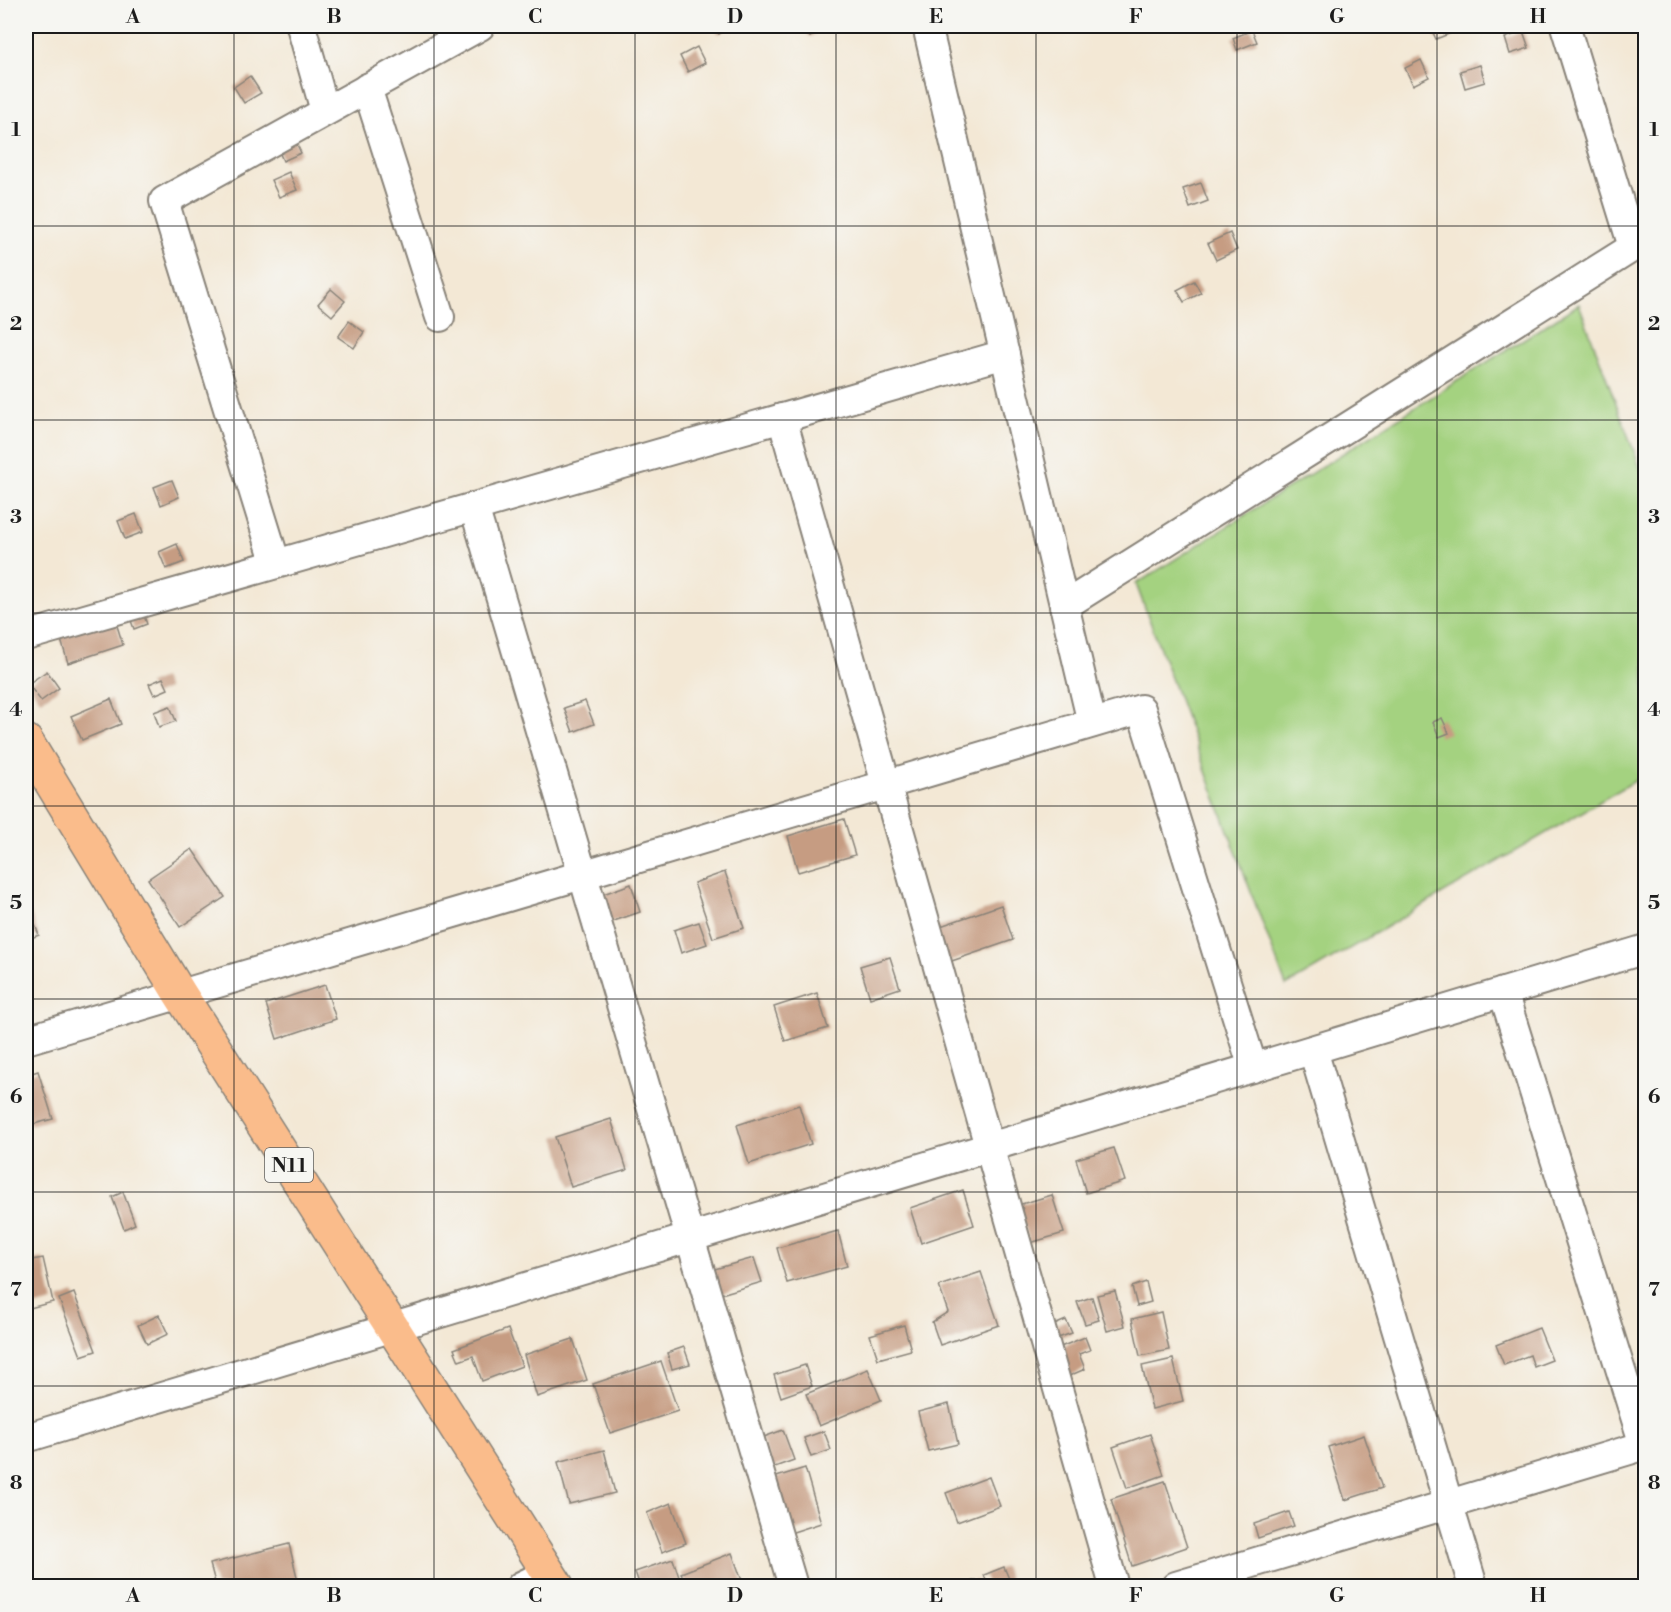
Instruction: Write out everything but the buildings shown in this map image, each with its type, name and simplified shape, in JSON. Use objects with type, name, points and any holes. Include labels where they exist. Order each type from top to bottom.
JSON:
[{"type":"main road","name":"N11","points":[[26,741],[180,994],[393,1327],[542,1582]]},
{"type":"street","points":[[302,26],[325,111]]},
{"type":"street","points":[[276,564],[164,201],[480,26]]},
{"type":"street","points":[[927,26],[1092,723]]},
{"type":"street","points":[[1064,606],[1639,243],[1565,26]]},
{"type":"street","points":[[367,88],[440,317]]},
{"type":"street","points":[[26,636],[1005,354]]},
{"type":"street","points":[[782,418],[1114,1587]]},
{"type":"street","points":[[474,507],[793,1587]]},
{"type":"street","points":[[26,1040],[1141,709],[1252,1068]]},
{"type":"street","points":[[26,1438],[1646,949]]},
{"type":"street","points":[[1176,1587],[1645,1445],[1503,992]]},
{"type":"street","points":[[1312,1050],[1473,1587]]},
{"type":"green space","points":[[1579,304],[1645,481],[1645,775],[1286,986],[1136,584]]}]
